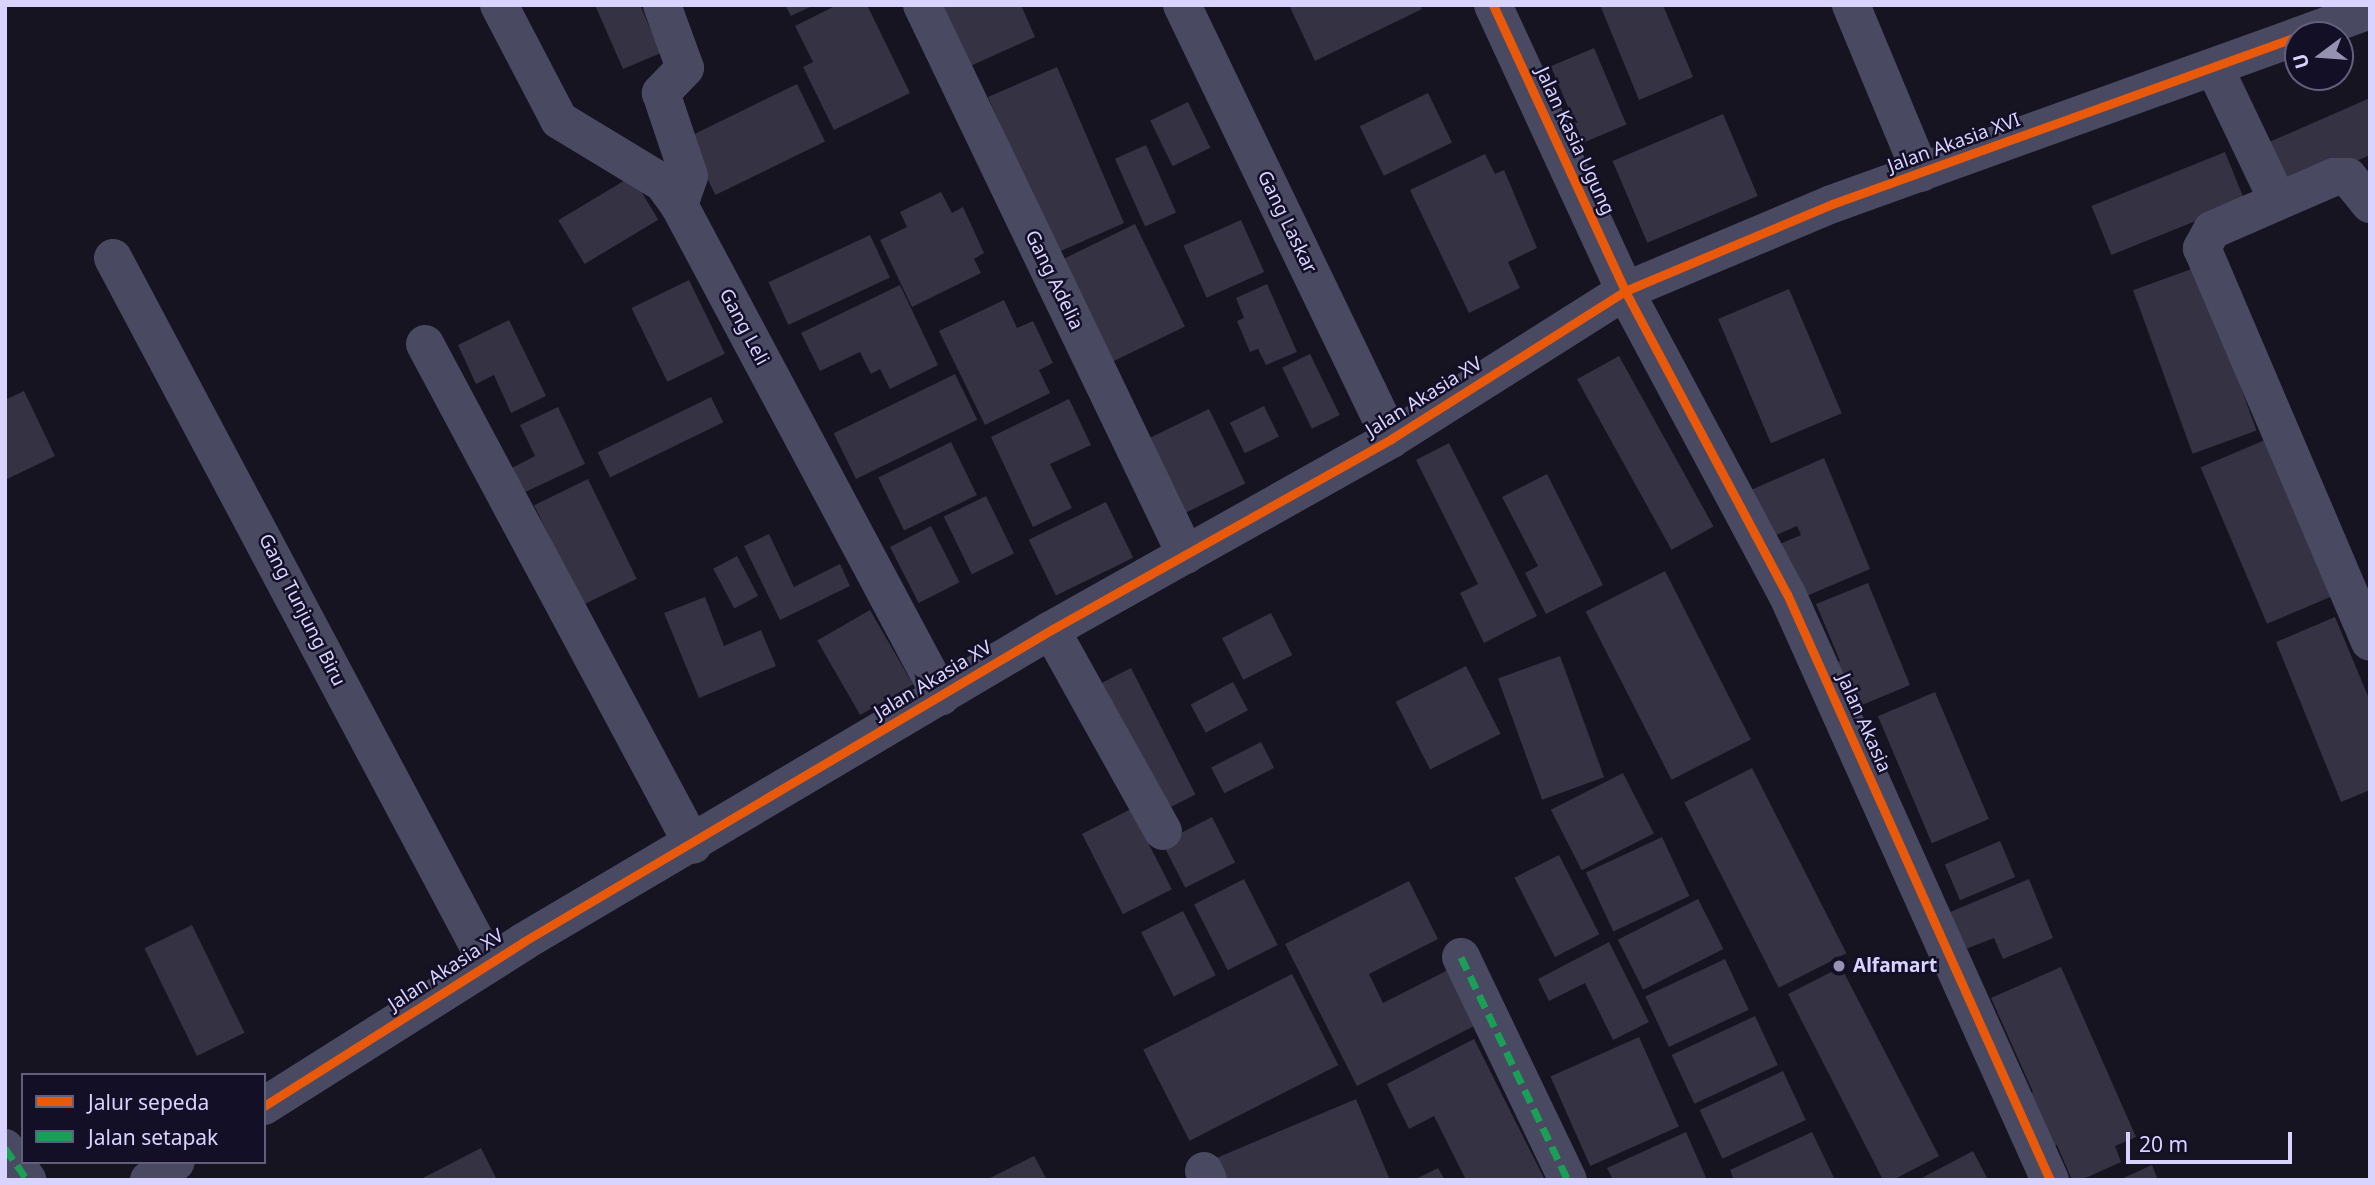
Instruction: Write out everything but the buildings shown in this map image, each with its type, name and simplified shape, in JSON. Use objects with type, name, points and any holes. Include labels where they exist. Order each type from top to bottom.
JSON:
[{"type":"street","name":"Gang Leli","points":[[499,5],[559,120],[663,183],[679,205],[941,696]]},
{"type":"street","points":[[663,5],[685,68],[661,93],[689,176],[679,205]]},
{"type":"street","name":"Gang Adelia","points":[[922,5],[1185,555]]},
{"type":"street","name":"Gang Laskar","points":[[1182,5],[1391,439]]},
{"type":"street","name":"Jalan Kasia Ugung","points":[[1493,5],[1625,291]]},
{"type":"street","points":[[1851,5],[1921,173]]},
{"type":"street","name":"Jalan Akasia XVI","points":[[2335,21],[2363,9]]},
{"type":"street","name":"Jalan Akasia XVI","points":[[1625,291],[1921,173],[2284,42]]},
{"type":"street","points":[[2214,66],[2278,201]]},
{"type":"street","points":[[2370,204],[2348,177],[2334,177],[2212,230],[2202,248],[2370,642]]},
{"type":"street","name":"Gang Tunjung Biru","points":[[113,258],[488,964]]},
{"type":"street","name":"Jalan Akasia XV","points":[[266,1105],[488,964],[1051,630],[1391,439],[1625,291]]},
{"type":"street","name":"Jalan Akasia","points":[[1625,291],[1787,594],[2050,1180]]},
{"type":"street","points":[[425,344],[692,845]]},
{"type":"street","points":[[1051,630],[1163,831]]},
{"type":"street","points":[[1461,957],[1568,1180]]},
{"type":"street","points":[[5,1148],[27,1180]]},
{"type":"street","points":[[149,1180],[173,1164]]},
{"type":"marked path","points":[[1461,957],[1568,1180]]},
{"type":"marked path","points":[[5,1148],[27,1180]]},
{"type":"cycle path","points":[[1493,5],[1625,291],[1787,594],[2050,1180]]},
{"type":"cycle path","points":[[266,1105],[523,942],[1051,630],[1391,439],[1625,291],[1832,204],[2284,41]]},
{"type":"place","name":"Alfamart","points":[[1839,966]]}]
